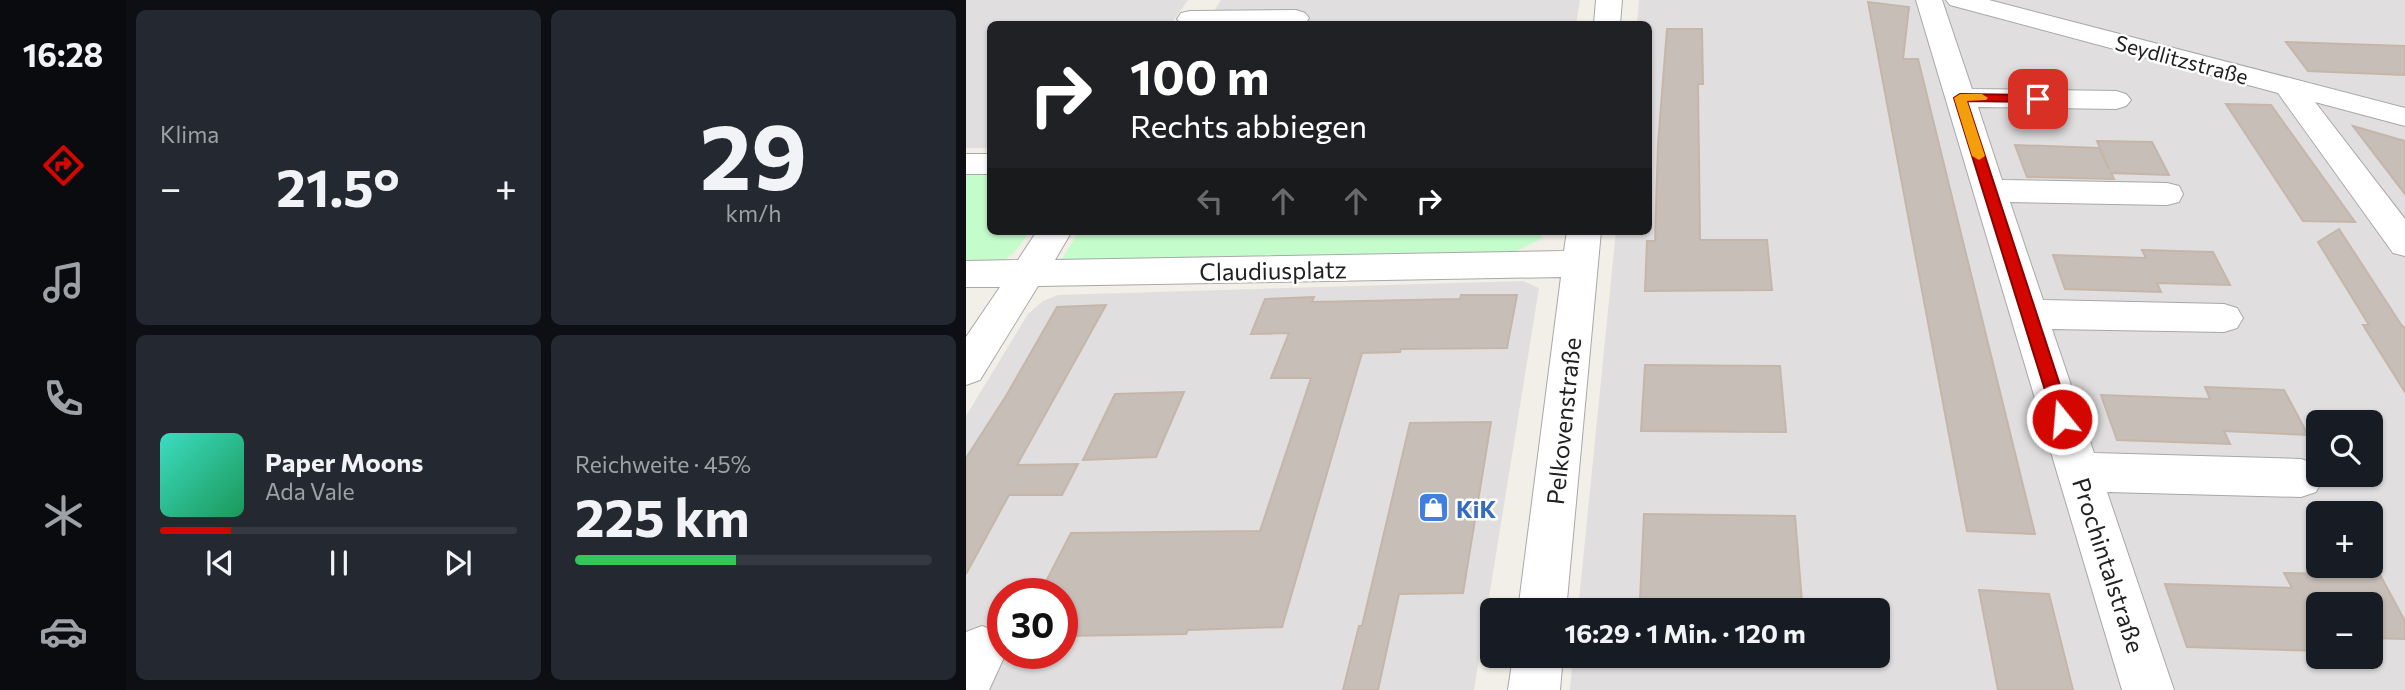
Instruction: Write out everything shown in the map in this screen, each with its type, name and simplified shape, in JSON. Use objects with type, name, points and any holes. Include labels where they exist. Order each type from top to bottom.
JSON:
[{"type":"street","points":[[1607,21],[1609,0]]},
{"type":"street","name":"Prochintalstraße","points":[[1929,0],[2148,690]]},
{"type":"street","name":"Seydlitzstraße","points":[[1959,0],[2405,117]]},
{"type":"street","points":[[1193,14],[1296,18],[1294,21]]},
{"type":"street","points":[[2288,86],[2405,244]]},
{"type":"street","points":[[1960,98],[2116,100]]},
{"type":"street","points":[[966,164],[987,164]]},
{"type":"street","points":[[1990,191],[2167,194]]},
{"type":"street","points":[[966,369],[1052,235]]},
{"type":"street","name":"Claudiusplatz","points":[[966,274],[1027,275],[1582,248]]},
{"type":"street","name":"Pelkovenstraße","points":[[1543,598],[1582,248]]},
{"type":"street","points":[[2029,314],[2224,318]]},
{"type":"street","points":[[2079,472],[2301,478]]},
{"type":"street","points":[[1534,690],[1537,668]]},
{"type":"shaded area","points":[[966,0],[1188,0],[1173,21],[987,21],[987,148],[966,148]]},
{"type":"shaded area","points":[[1221,0],[1580,0],[1576,21],[1208,21]]},
{"type":"shaded area","points":[[1639,0],[2405,0],[2405,690],[1570,690],[1572,668],[1890,668],[1890,598],[1579,598],[1616,235],[1652,235],[1652,21],[1637,21]]},
{"type":"shaded area","points":[[1523,281],[1539,288],[1489,598],[1480,598],[1480,653],[1474,690],[966,690],[966,416],[1028,314],[1043,301],[1058,295]]},
{"type":"green space","points":[[966,173],[987,173],[987,235],[1027,235],[1004,260],[966,263]]},
{"type":"green space","points":[[1077,235],[1542,235],[1541,239],[1514,252],[1070,263],[1062,259]]},
{"type":"building","points":[[1868,2],[1909,7],[1903,59],[1918,59],[2035,534],[1967,531]]},
{"type":"building","points":[[1667,29],[1702,29],[1703,84],[1698,84],[1700,240],[1767,240],[1772,290],[1645,291],[1647,241],[1655,241],[1658,144]]},
{"type":"building","points":[[2286,42],[2405,46],[2405,75],[2308,71]]},
{"type":"building","points":[[2226,104],[2271,105],[2355,222],[2303,221]]},
{"type":"building","points":[[2353,126],[2405,141],[2405,194]]},
{"type":"building","points":[[2097,141],[2152,142],[2169,175],[2111,173],[2114,179],[2027,177],[2015,145],[2099,148],[2109,169]]},
{"type":"building","points":[[2339,229],[2405,327],[2405,392],[2363,325],[2369,325],[2318,242]]},
{"type":"building","points":[[2142,250],[2213,252],[2230,285],[2157,283],[2161,292],[2065,289],[2053,255],[2146,258]]},
{"type":"building","points":[[1461,295],[1517,295],[1507,348],[1401,349],[1400,352],[1362,353],[1282,627],[1188,630],[1186,634],[1078,636],[1078,578],[1048,578],[1071,533],[1260,531],[1311,378],[1271,378],[1289,333],[1251,334],[1265,299],[1314,297],[1312,302],[1460,299]]},
{"type":"building","points":[[1106,305],[1017,465],[1078,464],[1062,495],[1009,495],[966,574],[966,458],[1006,396],[1057,307]]},
{"type":"building","points":[[1645,365],[1780,366],[1786,432],[1641,431]]},
{"type":"building","points":[[2205,387],[2284,390],[2306,435],[2224,431],[2230,444],[2117,440],[2101,395],[2210,399]]},
{"type":"building","points":[[1184,392],[1156,457],[1083,460],[1115,394]]},
{"type":"building","name":"KiK","points":[[1491,422],[1463,593],[1399,594],[1378,690],[1343,690],[1359,626],[1362,626],[1410,423]]},
{"type":"building","points":[[1644,514],[1795,516],[1802,598],[1640,598]]},
{"type":"building","points":[[2284,573],[2306,574],[2306,578],[2382,578],[2405,621],[2405,639],[2383,638],[2383,592],[2306,592],[2306,651],[2187,647],[2165,584],[2292,588]]},
{"type":"building","points":[[1979,590],[2049,594],[2073,690],[1998,690]]},
{"type":"slow traffic","points":[[1979,156],[1960,98],[1982,98]]},
{"type":"place","name":"KiK","points":[[1433,508]]},
{"type":"route","points":[[2038,99],[1960,98],[2062,419]]}]
